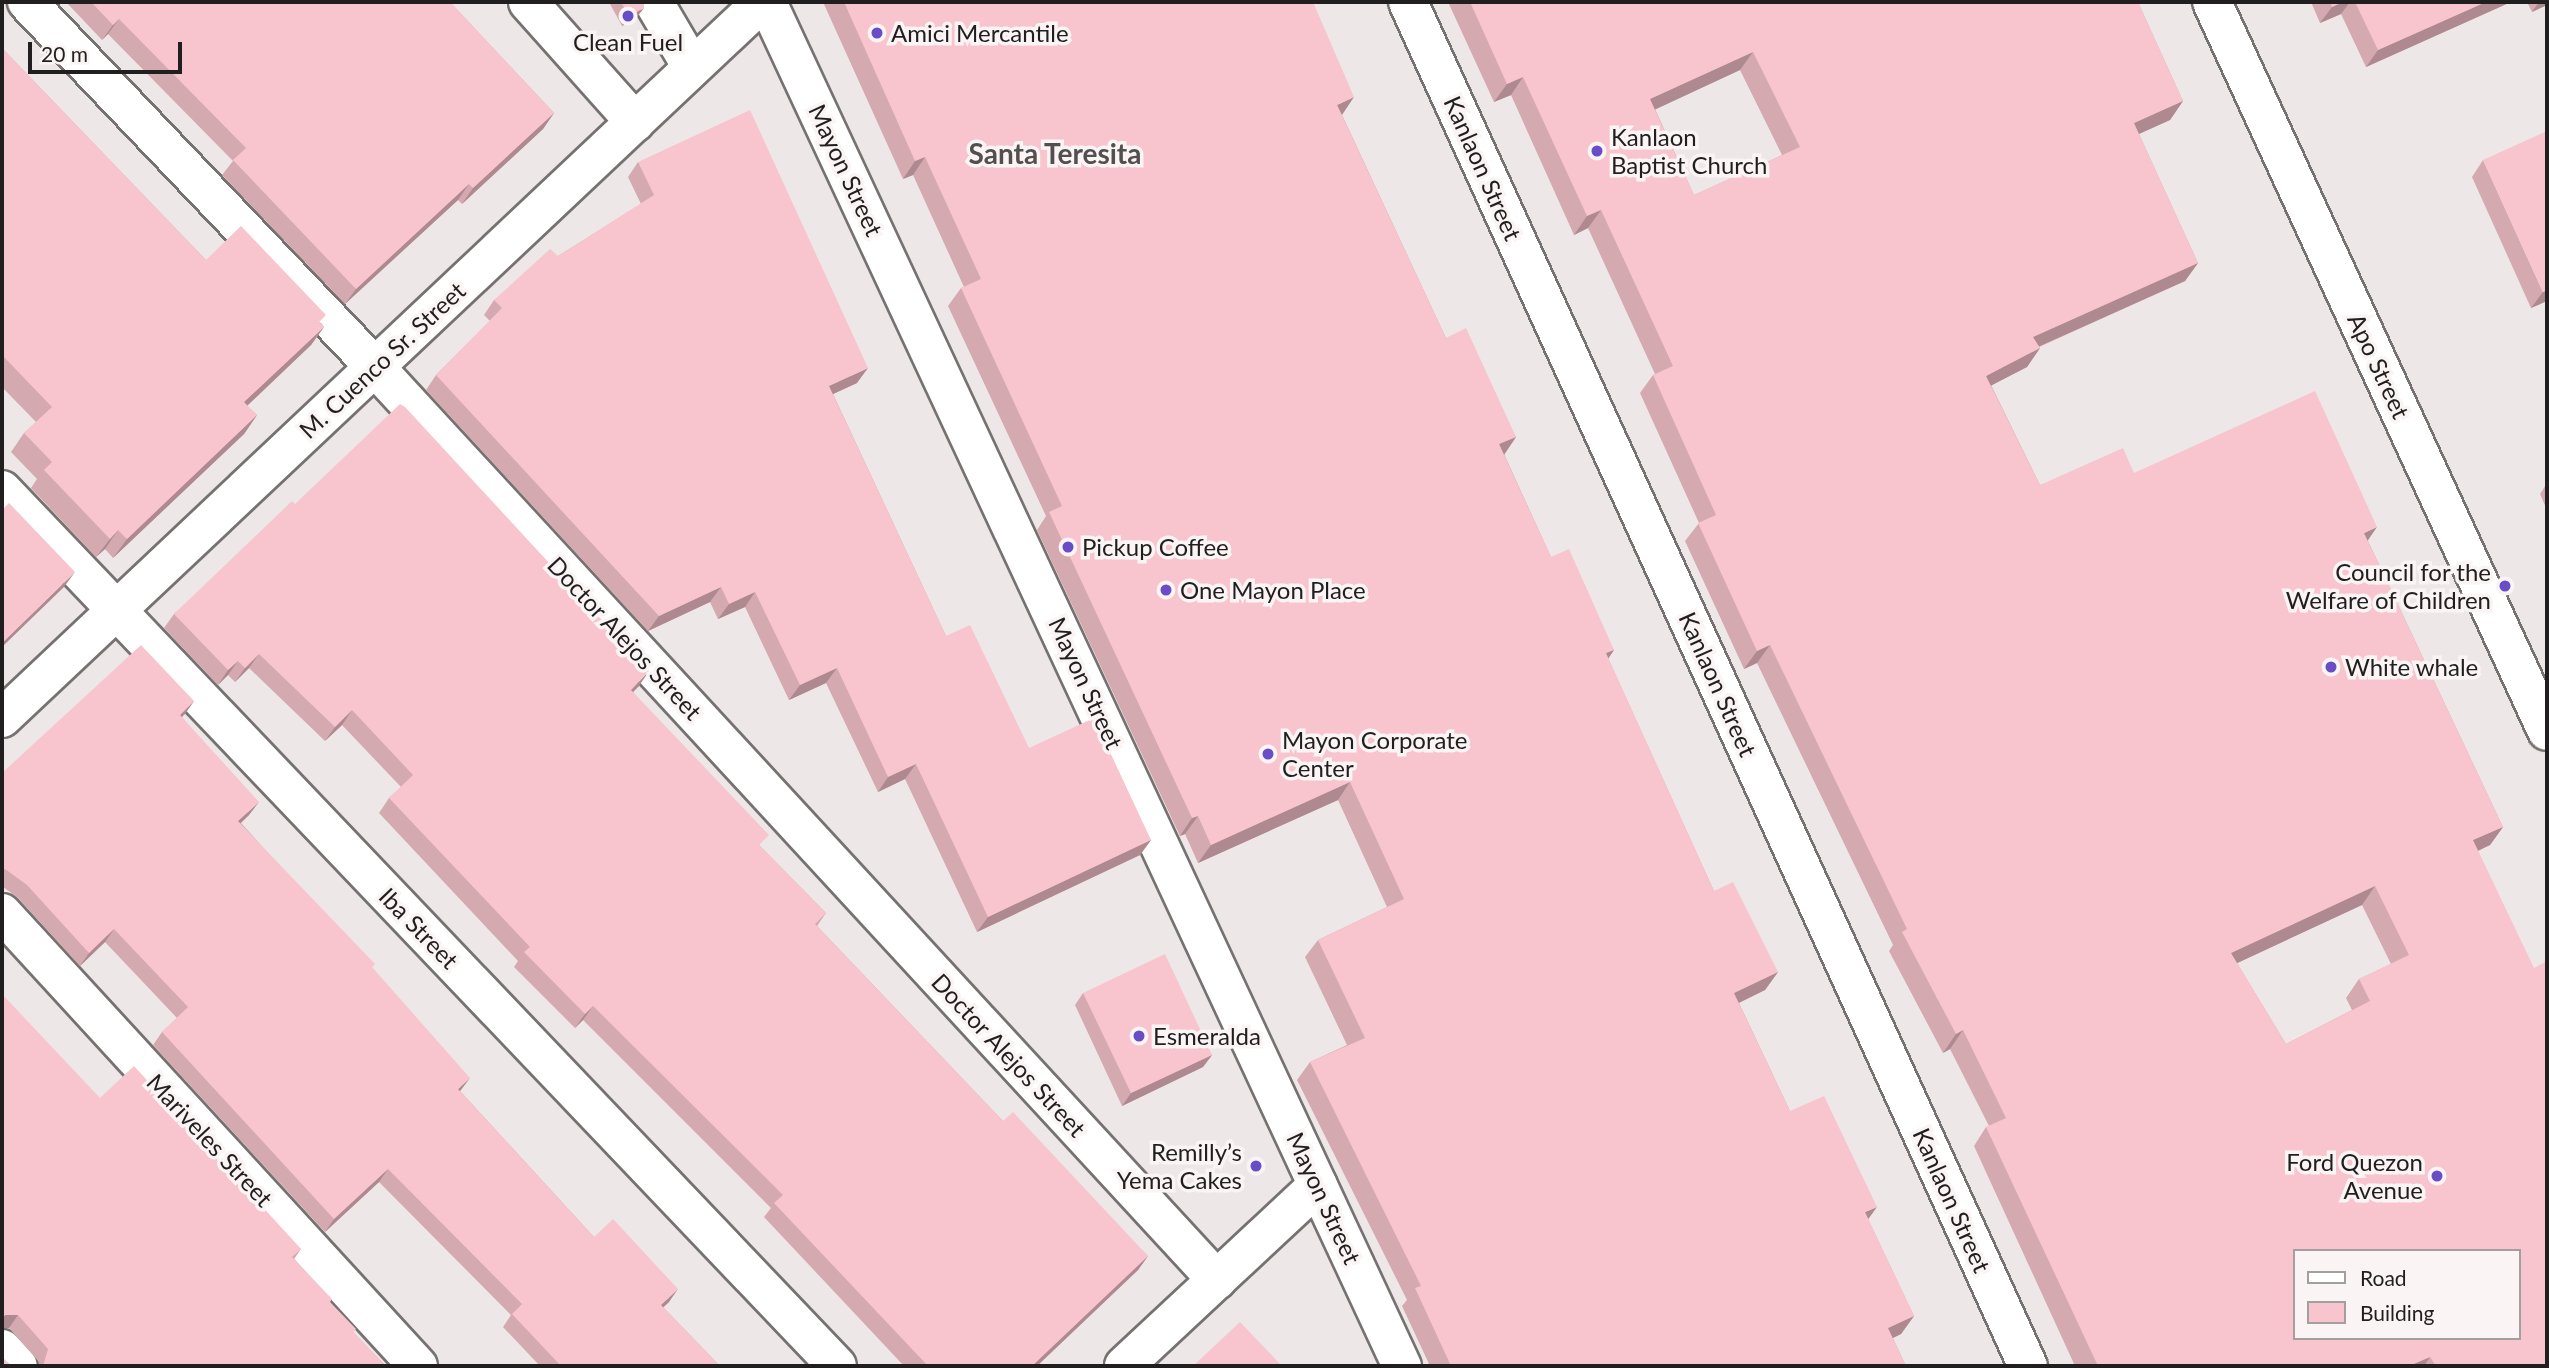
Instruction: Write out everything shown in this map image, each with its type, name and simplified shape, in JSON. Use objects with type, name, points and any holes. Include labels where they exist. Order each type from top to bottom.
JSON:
[{"type":"street","name":"Doctor Alejos Street","points":[[27,2],[375,367],[1217,1280]]},
{"type":"street","points":[[528,2],[635,122]]},
{"type":"street","name":"M. Cuenco Sr. Street","points":[[2,718],[692,67],[765,2]]},
{"type":"street","name":"Mayon Street","points":[[765,2],[1402,1366]]},
{"type":"street","name":"Kanlaon Street","points":[[1408,2],[2028,1366]]},
{"type":"street","name":"Apo Street","points":[[2211,2],[2547,731]]},
{"type":"street","points":[[656,6],[692,67]]},
{"type":"street","name":"Iba Street","points":[[2,490],[837,1366]]},
{"type":"street","name":"Mariveles Street","points":[[2,914],[418,1366]]},
{"type":"street","points":[[1124,1366],[1318,1185]]},
{"type":"street","points":[[2,1349],[18,1366]]},
{"type":"building","points":[[91,2],[450,2],[554,113],[473,188],[469,184],[356,289],[233,160],[246,148],[119,19],[113,25]]},
{"type":"building","points":[[621,2],[644,2],[644,8],[629,16]]},
{"type":"building","points":[[844,2],[1313,2],[1354,97],[1337,105],[1446,338],[1466,328],[1516,437],[1499,444],[1551,557],[1569,549],[1614,650],[1606,653],[1714,891],[1733,882],[1778,972],[1734,993],[1790,1111],[1824,1096],[1877,1207],[1865,1212],[1914,1316],[1888,1328],[1906,1366],[1451,1366],[1415,1288],[1421,1286],[1310,1062],[1365,1038],[1318,940],[1404,899],[1350,782],[1211,845],[1198,816],[1192,818],[1049,512],[1062,506],[961,288],[981,279],[925,157],[915,161]]},
{"type":"building","points":[[1470,2],[2138,2],[2183,101],[2134,123],[2198,263],[2033,337],[2040,348],[1986,376],[2040,485],[2123,448],[2134,473],[2315,391],[2377,527],[2364,533],[2503,827],[2473,840],[2534,968],[2547,961],[2547,1366],[2436,1366],[2430,1357],[2409,1366],[2098,1366],[1986,1127],[2006,1118],[1963,1030],[1956,1034],[1902,932],[1907,929],[1770,645],[1757,651],[1698,523],[1716,515],[1653,375],[1673,366],[1601,210],[1587,216],[1523,77],[1507,84]],"holes":[[[1753,52],[1800,147],[1694,195],[1650,99]],[[2375,886],[2409,955],[2359,979],[2370,1001],[2286,1044],[2231,953]]]},
{"type":"building","points":[[2330,2],[2343,2],[2332,7]]},
{"type":"building","points":[[2355,2],[2486,2],[2378,50]]},
{"type":"building","points":[[2,48],[206,260],[241,226],[326,315],[319,322],[324,327],[244,402],[257,415],[127,539],[118,530],[110,539],[44,470],[52,462],[24,433],[52,407],[2,355]]},
{"type":"building","points":[[750,110],[868,368],[829,386],[946,636],[970,625],[1029,748],[1094,718],[1151,840],[988,917],[916,764],[888,777],[837,668],[800,685],[755,592],[729,604],[721,587],[659,616],[436,375],[502,308],[494,300],[550,249],[558,256],[654,195],[638,162]]},
{"type":"building","points":[[2547,131],[2547,290],[2543,292],[2483,160]]},
{"type":"building","points":[[400,404],[649,671],[631,690],[769,835],[759,845],[826,913],[815,924],[1003,1121],[1013,1112],[1148,1256],[1032,1366],[928,1366],[774,1203],[783,1195],[593,1006],[585,1014],[524,952],[530,947],[389,798],[413,775],[352,710],[335,727],[259,654],[245,668],[238,661],[228,670],[174,614],[292,501],[295,504]]},
{"type":"building","points":[[9,503],[75,572],[2,643],[2,510]]},
{"type":"building","points":[[141,645],[194,701],[180,715],[259,802],[238,821],[375,964],[372,967],[470,1078],[458,1089],[594,1237],[613,1219],[678,1289],[661,1305],[720,1366],[561,1366],[512,1314],[522,1304],[388,1169],[334,1219],[162,1032],[188,1007],[114,929],[89,953],[27,885],[5,869],[2,871],[2,773]]},
{"type":"building","name":"Esmeralda","points":[[1165,954],[1212,1055],[1131,1093],[1083,993]]},
{"type":"building","points":[[2,994],[100,1098],[134,1066],[301,1249],[292,1257],[332,1299],[330,1302],[356,1329],[353,1332],[386,1366],[43,1366],[48,1349],[18,1315],[5,1315],[2,1318]]},
{"type":"building","points":[[1240,1322],[1282,1366],[1193,1366]]},
{"type":"building","points":[[2,1357],[12,1366],[2,1366]]},
{"type":"place","name":"Clean Fuel","points":[[628,16]]},
{"type":"place","name":"Amici Mercantile","points":[[877,33]]},
{"type":"place","name":"Kanlaon Baptist Church","points":[[1597,151]]},
{"type":"place","name":"Pickup Coffee","points":[[1068,547]]},
{"type":"place","name":"Council for the Welfare of Children","points":[[2505,586]]},
{"type":"place","name":"One Mayon Place","points":[[1166,590]]},
{"type":"place","name":"White whale","points":[[2331,667]]},
{"type":"place","name":"Mayon Corporate Center","points":[[1268,754]]},
{"type":"place","name":"Esmeralda","points":[[1139,1036]]},
{"type":"place","name":"Remilly’s Yema Cakes","points":[[1256,1166]]},
{"type":"place","name":"Ford Quezon Avenue","points":[[2437,1176]]},
{"type":"district","name":"Santa Teresita","points":[[1055,153]]}]
